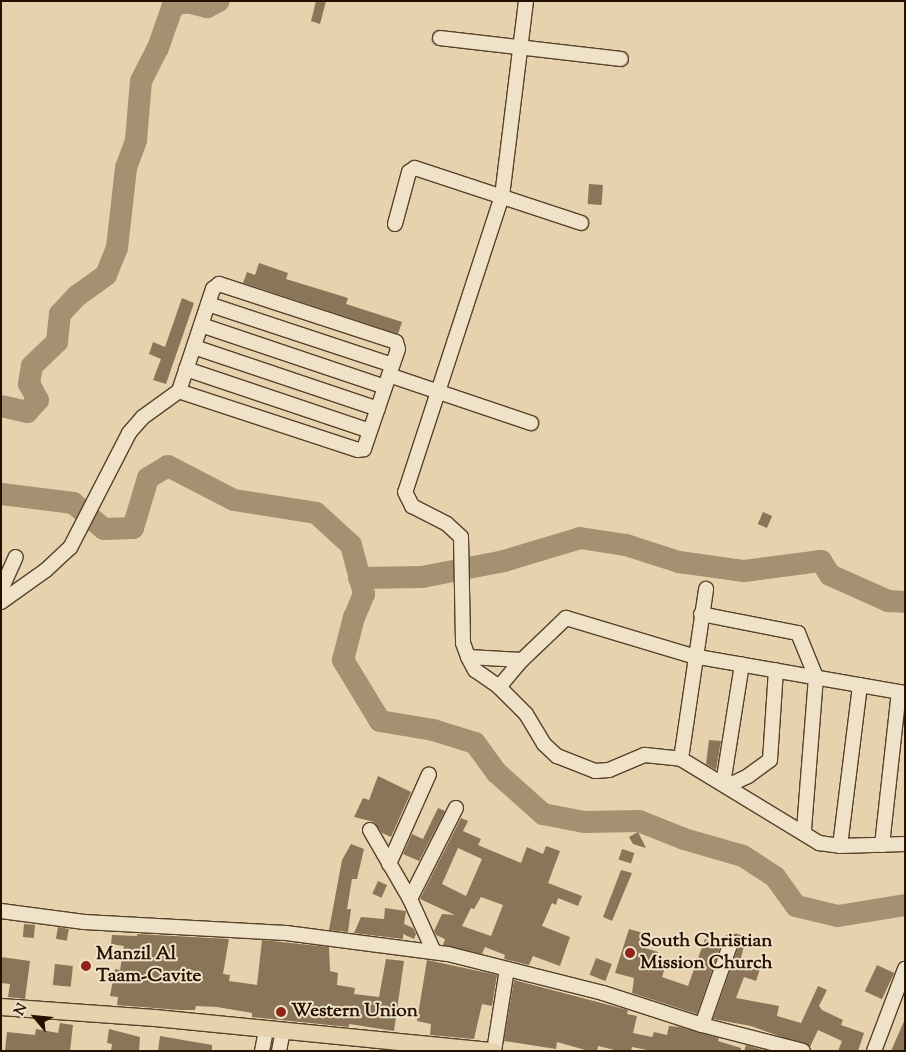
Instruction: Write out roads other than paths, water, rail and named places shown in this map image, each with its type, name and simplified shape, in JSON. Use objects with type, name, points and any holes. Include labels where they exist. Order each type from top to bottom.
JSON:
[{"type":"main road","points":[[1,1007],[494,1051]]},
{"type":"street","points":[[526,1],[502,196],[405,492],[412,506],[447,524],[461,537],[463,643],[468,657],[475,670],[499,688],[526,714],[544,744],[565,759],[595,771],[609,770],[644,755],[681,759],[804,831],[819,843],[840,846],[905,844]]},
{"type":"street","points":[[440,38],[621,60]]},
{"type":"street","points":[[395,224],[410,172],[415,168],[581,223]]},
{"type":"street","points":[[1,602],[59,560],[87,518],[128,433],[143,417],[179,391],[214,286],[221,284],[394,341],[398,347],[364,449],[360,450],[179,391]]},
{"type":"street","points":[[208,304],[389,376]]},
{"type":"street","points":[[201,326],[389,376],[531,422]]},
{"type":"street","points":[[194,347],[378,409]]},
{"type":"street","points":[[186,369],[370,431]]},
{"type":"street","points":[[1,590],[16,557]]},
{"type":"street","points":[[681,759],[694,656],[706,589]]},
{"type":"street","points":[[701,614],[797,632],[816,677],[804,831]]},
{"type":"street","points":[[499,688],[522,660],[566,618],[694,656],[902,692],[882,845]]},
{"type":"street","points":[[468,657],[522,660]]},
{"type":"street","points":[[725,785],[742,664]]},
{"type":"street","points":[[725,785],[748,776],[770,760],[776,670]]},
{"type":"street","points":[[840,846],[860,685]]},
{"type":"street","points":[[389,864],[430,774]]},
{"type":"street","points":[[410,899],[456,808]]},
{"type":"street","points":[[370,830],[410,899],[434,952]]},
{"type":"street","points":[[1,911],[84,922],[286,933],[434,952],[603,993],[702,1025],[803,1051]]},
{"type":"street","points":[[702,1025],[731,942]]},
{"type":"street","points":[[494,1051],[507,969]]},
{"type":"street","points":[[874,1051],[905,969]]},
{"type":"street","points":[[883,1051],[905,995]]},
{"type":"street","points":[[262,1051],[266,1030]]},
{"type":"street","points":[[279,1051],[283,1031]]},
{"type":"waterway","points":[[1,406],[27,412],[38,400],[29,384],[32,366],[57,342],[60,314],[77,296],[106,275],[117,248],[126,168],[136,140],[141,81],[158,48],[173,5],[188,2],[207,7],[219,1]]},
{"type":"waterway","points":[[1,494],[73,503],[104,529],[133,528],[148,478],[168,466],[234,500],[316,513],[351,545],[364,594],[354,617],[343,660],[380,721],[433,730],[475,743],[497,773],[543,814],[584,822],[639,821],[684,839],[743,856],[775,877],[796,906],[838,916],[905,905]]},
{"type":"waterway","points":[[359,578],[422,577],[504,561],[580,538],[626,545],[679,562],[744,571],[821,561],[830,575],[888,601],[905,602]]},
{"type":"place","name":"South Christian Mission Church","points":[[630,953]]},
{"type":"place","name":"Manzil Al Taam-Cavite","points":[[86,966]]},
{"type":"place","name":"Western Union","points":[[281,1012]]}]
